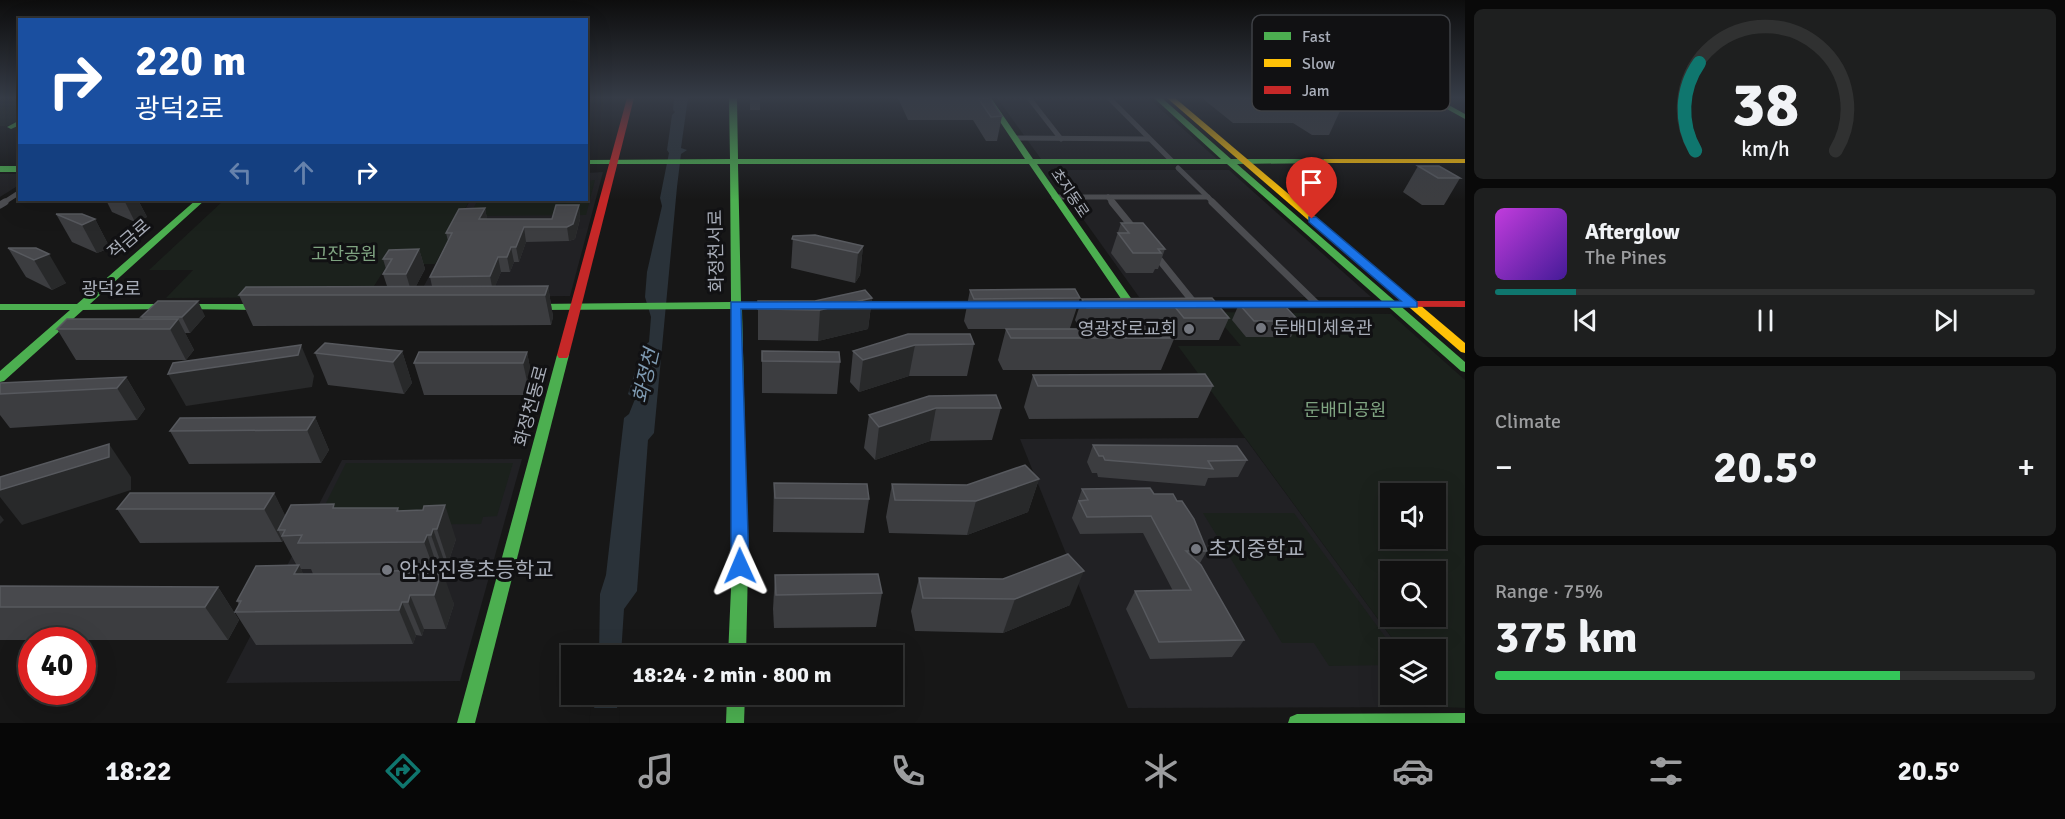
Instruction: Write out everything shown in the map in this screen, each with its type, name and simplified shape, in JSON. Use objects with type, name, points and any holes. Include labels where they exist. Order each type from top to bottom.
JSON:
[{"type":"street","name":"화정천동로","points":[[466,723],[622,132]]},
{"type":"street","name":"화정천서로","points":[[733,132],[740,566],[737,645]]},
{"type":"street","name":"초지동로","points":[[1011,132],[1130,304]]},
{"type":"street","points":[[1056,132],[1061,138]]},
{"type":"street","points":[[1142,132],[1317,304]]},
{"type":"street","points":[[1199,132],[1465,349]]},
{"type":"street","points":[[1206,132],[1392,304],[1465,368]]},
{"type":"street","points":[[1015,138],[1149,139]]},
{"type":"street","points":[[588,169],[613,166],[1175,165],[1465,161]]},
{"type":"street","points":[[588,162],[613,166]]},
{"type":"street","points":[[0,163],[18,163]]},
{"type":"street","points":[[1240,164],[1465,167]]},
{"type":"street","points":[[0,169],[18,169]]},
{"type":"street","points":[[0,205],[18,193]]},
{"type":"street","points":[[1054,197],[1208,197]]},
{"type":"street","points":[[1108,197],[1137,233]]},
{"type":"street","name":"적금로","points":[[0,378],[200,201]]},
{"type":"street","points":[[1152,251],[1195,304]]},
{"type":"street","points":[[839,305],[1002,304]]},
{"type":"street","points":[[1173,304],[1465,304]]},
{"type":"street","points":[[517,307],[782,305]]},
{"type":"street","name":"광덕2로","points":[[0,307],[278,307]]},
{"type":"street","points":[[735,723],[736,705]]},
{"type":"street","points":[[1297,723],[1465,722]]},
{"type":"shaded area","points":[[1021,132],[1186,132],[1217,159],[1041,159]]},
{"type":"shaded area","points":[[1048,170],[1229,170],[1371,297],[1139,297]]},
{"type":"shaded area","points":[[603,172],[570,296],[418,297],[469,201],[588,201],[588,173]]},
{"type":"shaded area","points":[[0,174],[18,174],[18,186],[0,197]]},
{"type":"shaded area","name":"초지중학교","points":[[1245,438],[1380,622],[1380,627],[1384,627],[1393,639],[1380,639],[1380,705],[1441,705],[1443,707],[1128,708],[1020,439]]},
{"type":"shaded area","name":"안산진흥초등학교","points":[[522,459],[460,681],[226,683],[342,460]]},
{"type":"green space","points":[[595,180],[586,215],[469,216],[477,201],[588,201],[588,181]]},
{"type":"green space","name":"고잔공원","points":[[223,201],[469,201],[435,264],[388,264],[367,297],[166,298],[193,270],[149,270]]},
{"type":"green space","name":"둔배미공원","points":[[1212,312],[1391,314],[1465,380],[1465,708],[1441,705],[1446,705],[1446,639],[1393,639],[1384,627],[1446,627],[1446,561],[1380,561],[1380,622],[1178,346],[1241,346]]},
{"type":"green space","points":[[346,463],[513,463],[497,516],[483,517],[481,524],[315,525]]},
{"type":"green space","points":[[1203,513],[1294,513],[1387,639],[1380,639],[1380,665],[1329,666],[1314,643],[1282,643]]},
{"type":"water","name":"화정천","points":[[670,132],[683,132],[681,148],[687,150],[681,154],[654,433],[648,440],[637,591],[624,609],[622,645],[599,645],[600,594],[606,575],[624,418],[629,414],[635,399],[628,394],[643,347],[649,342],[651,317],[645,297],[647,272],[662,206],[660,198],[669,153],[667,150]]},
{"type":"water","points":[[595,705],[617,705],[616,723],[592,723]]},
{"type":"pier","points":[[591,708],[620,708],[619,723],[589,723]]},
{"type":"building","points":[[1418,166],[1439,166],[1460,178],[1438,178]]},
{"type":"building","points":[[556,205],[579,205],[573,224],[567,227],[524,227],[516,247],[511,247],[507,257],[498,257],[490,276],[430,277],[452,233],[446,233],[459,209],[485,208],[479,219],[552,219]]},
{"type":"building","points":[[56,214],[82,214],[95,219],[82,225]]},
{"type":"building","points":[[1121,223],[1143,223],[1165,249],[1158,249],[1161,253],[1133,253],[1118,233],[1129,233]]},
{"type":"building","points":[[815,235],[863,246],[858,253],[792,239],[793,236]]},
{"type":"building","points":[[8,248],[36,248],[49,254],[34,260]]},
{"type":"building","points":[[419,249],[406,274],[383,274],[392,259],[383,259],[389,250]]},
{"type":"building","points":[[548,286],[545,295],[239,295],[246,287]]},
{"type":"building","points":[[1075,289],[1080,298],[974,299],[970,290]]},
{"type":"building","points":[[865,290],[872,298],[820,310],[758,309],[758,301],[815,301]]},
{"type":"building","points":[[1212,298],[1229,318],[1184,318],[1175,307],[1087,308],[1082,299]]},
{"type":"building","points":[[158,301],[198,301],[182,317],[141,317]]},
{"type":"building","points":[[1239,304],[1283,304],[1299,321],[1254,321]]},
{"type":"building","points":[[67,319],[178,319],[170,329],[57,329]]},
{"type":"building","points":[[1006,329],[1167,329],[1174,338],[1011,338]]},
{"type":"building","points":[[908,334],[970,334],[974,344],[915,345],[863,360],[853,351]]},
{"type":"building","points":[[325,343],[402,351],[393,362],[315,353]]},
{"type":"building","points":[[301,345],[298,355],[168,374],[173,363]]},
{"type":"building","points":[[762,351],[839,352],[840,362],[762,361]]},
{"type":"building","points":[[419,352],[527,352],[523,363],[414,363]]},
{"type":"building","points":[[1205,374],[1213,386],[1038,386],[1033,375]]},
{"type":"building","points":[[126,377],[117,388],[0,394],[0,383]]},
{"type":"building","points":[[996,395],[1001,408],[936,408],[879,427],[869,415],[929,396]]},
{"type":"building","points":[[315,417],[307,430],[170,431],[180,418]]},
{"type":"building","points":[[109,444],[109,457],[0,490],[0,477]]},
{"type":"building","points":[[1093,445],[1237,446],[1247,460],[1208,461],[1213,469],[1105,460],[1103,456],[1099,456]]},
{"type":"building","points":[[1025,465],[1039,479],[976,501],[895,500],[892,484],[967,485]]},
{"type":"building","points":[[774,483],[867,484],[869,499],[775,498]]},
{"type":"building","points":[[1150,488],[1154,494],[1173,494],[1177,501],[1182,501],[1194,519],[1207,551],[1186,551],[1201,565],[1244,640],[1159,642],[1135,591],[1191,590],[1151,516],[1087,517],[1079,501],[1088,500],[1082,489]]},
{"type":"building","points":[[130,493],[274,493],[264,509],[117,509]]},
{"type":"building","points":[[334,504],[333,508],[398,508],[397,511],[423,510],[424,506],[445,505],[437,529],[433,529],[431,535],[427,535],[424,542],[298,543],[302,535],[282,536],[285,530],[278,530],[291,505]]},
{"type":"building","points":[[1068,554],[1084,571],[1015,599],[923,598],[919,578],[1003,579]]},
{"type":"building","points":[[299,565],[294,574],[386,574],[387,571],[442,570],[434,595],[410,595],[408,602],[402,602],[399,610],[235,612],[241,601],[237,601],[256,566]]},
{"type":"building","points":[[878,574],[882,593],[776,595],[775,575]]},
{"type":"building","points":[[0,586],[218,587],[205,607],[0,607]]},
{"type":"traffic: fast","points":[[734,132],[740,566],[737,645]]},
{"type":"traffic: fast","points":[[1010,132],[1130,304]]},
{"type":"traffic: fast","points":[[1195,132],[1465,368]]},
{"type":"traffic: fast","points":[[588,162],[1327,161]]},
{"type":"traffic: fast","points":[[0,169],[18,169]]},
{"type":"traffic: fast","points":[[0,378],[200,201]]},
{"type":"traffic: fast","points":[[856,305],[983,304]]},
{"type":"traffic: fast","points":[[535,307],[773,305]]},
{"type":"traffic: fast","points":[[0,307],[167,307]]},
{"type":"traffic: fast","points":[[184,307],[260,307]]},
{"type":"traffic: fast","points":[[466,723],[563,355]]},
{"type":"traffic: fast","points":[[735,723],[736,705]]},
{"type":"traffic: fast","points":[[1297,723],[1465,722]]},
{"type":"traffic: slow","points":[[1210,132],[1465,349]]},
{"type":"traffic: slow","points":[[1327,161],[1465,161]]},
{"type":"traffic: jam","points":[[563,355],[622,132]]},
{"type":"traffic: jam","points":[[1201,304],[1465,304]]},
{"type":"place","name":"둔배미체육관","points":[[1261,328]]},
{"type":"place","name":"영광장로교회","points":[[1189,329]]},
{"type":"place","name":"초지중학교","points":[[1196,549]]},
{"type":"place","name":"안산진흥초등학교","points":[[387,570]]},
{"type":"route","points":[[740,566],[735,305],[1412,304],[1312,219]]}]
